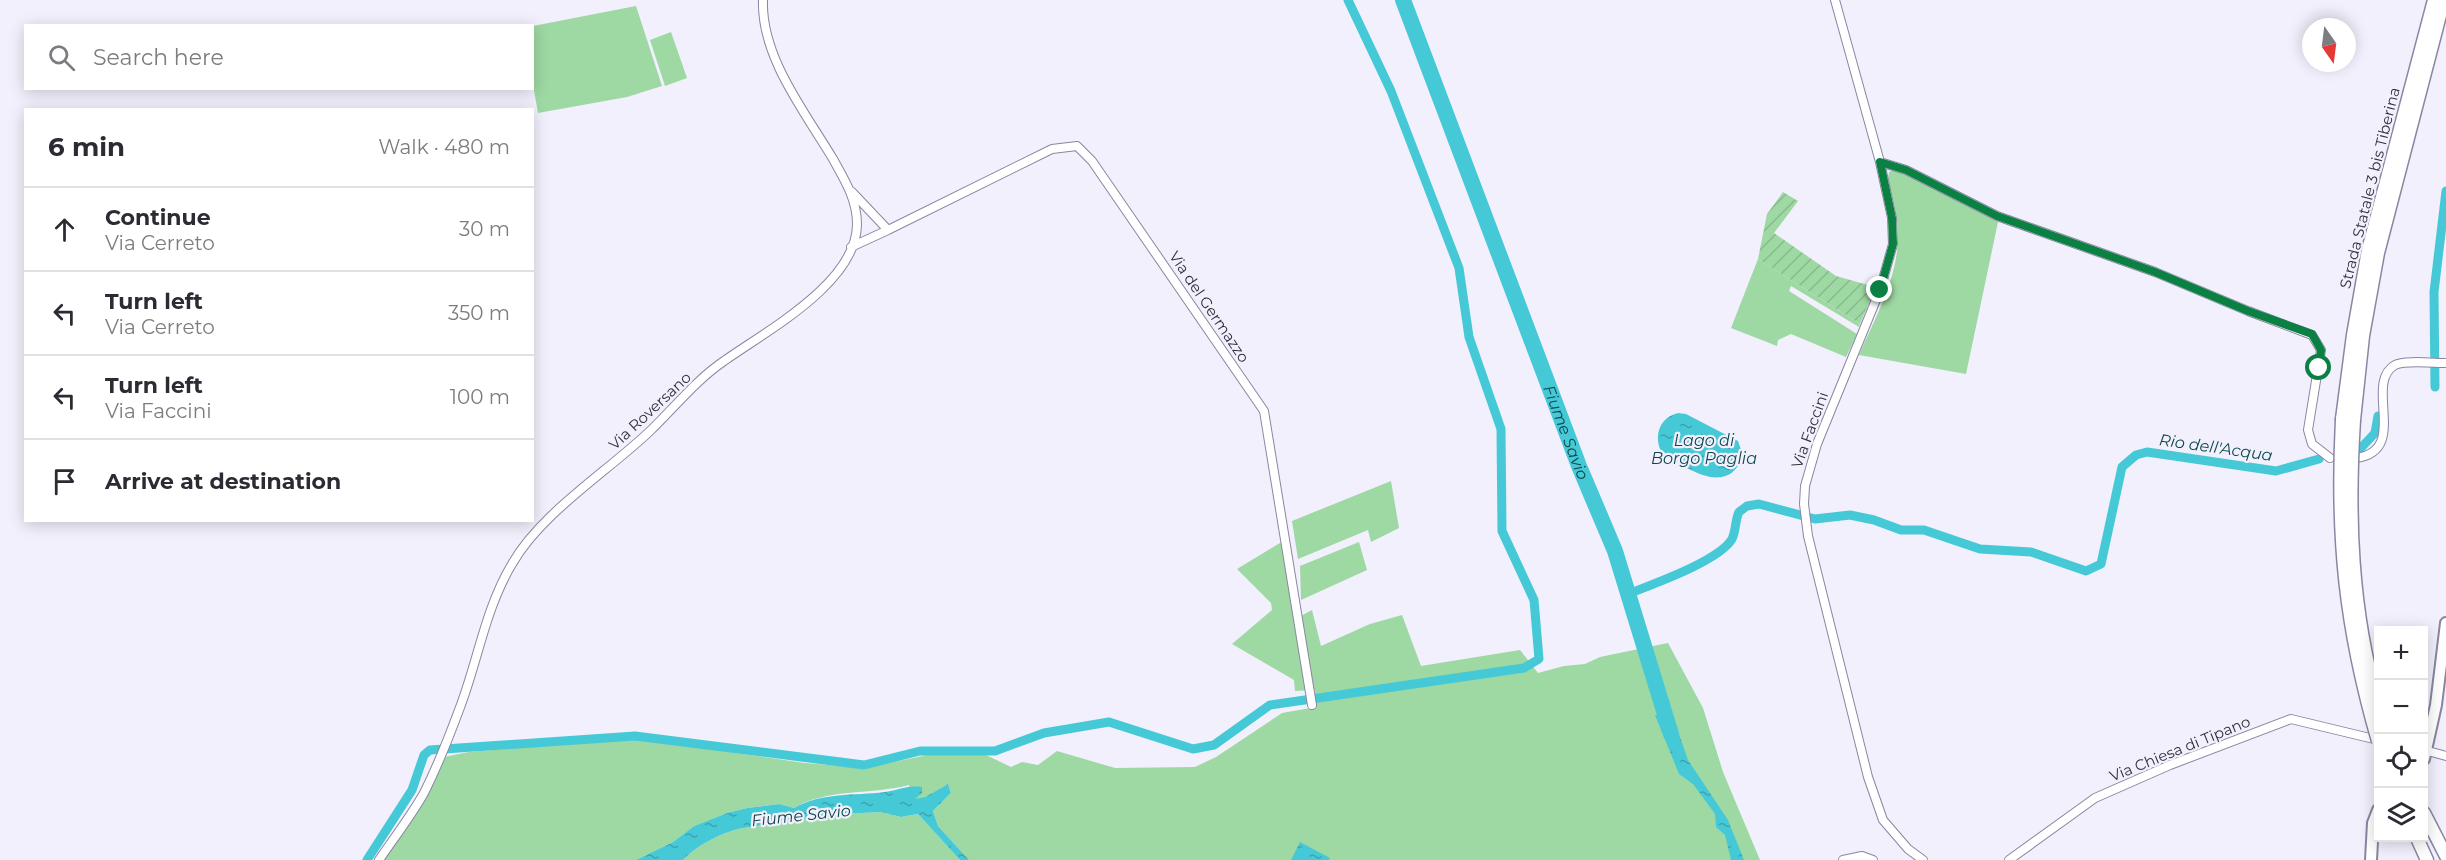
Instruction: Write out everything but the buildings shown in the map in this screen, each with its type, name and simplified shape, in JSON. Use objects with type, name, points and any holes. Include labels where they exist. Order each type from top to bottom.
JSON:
[{"type":"highway","name":"Strada Statale 3 bis Tiberina","points":[[2377,734],[2360,679],[2346,601],[2340,539],[2353,335],[2368,250],[2434,0]]},
{"type":"highway","name":"Strada Statale 3 bis Tiberina","points":[[2374,680],[2357,601],[2352,549],[2348,420],[2378,253],[2444,0]]},
{"type":"highway","points":[[2428,825],[2446,856]]},
{"type":"highway","points":[[2428,828],[2440,860]]},
{"type":"highway","points":[[2412,842],[2420,860]]},
{"type":"highway","points":[[2418,842],[2427,860]]},
{"type":"main road","points":[[2428,737],[2436,705],[2446,624]]},
{"type":"main road","points":[[2371,860],[2374,821]]},
{"type":"street","name":"Via Roversano","points":[[379,860],[423,794],[460,708],[496,596],[512,563],[537,529],[649,432],[717,365],[781,324],[817,294],[840,268],[851,247],[857,224],[851,191],[771,48],[762,20],[763,0]]},
{"type":"street","name":"Via Faccini","points":[[1835,0],[1880,162],[1892,218],[1893,244],[1880,290],[1816,444],[1805,486],[1804,504],[1807,525],[1868,777],[1883,820],[1908,849],[1923,860]]},
{"type":"street","name":"Via del Germazzo","points":[[851,247],[1052,149],[1077,146],[1092,161],[1264,411],[1312,705]]},
{"type":"street","points":[[1880,162],[1906,170],[1997,216],[2155,272],[2248,311],[2312,334],[2321,350],[2308,429],[2312,444],[2330,458]]},
{"type":"street","points":[[851,191],[888,230]]},
{"type":"street","points":[[2356,458],[2371,453],[2383,436],[2385,421],[2383,378],[2397,363],[2446,363]]},
{"type":"street","name":"Via Chiesa di Tipano","points":[[2009,860],[2095,798],[2170,765],[2291,719],[2374,739]]},
{"type":"street","points":[[2428,754],[2446,756]]},
{"type":"street","points":[[1843,860],[1862,856],[1874,860]]},
{"type":"green space","points":[[636,6],[662,86],[627,97],[538,113],[534,90],[534,26]]},
{"type":"green space","points":[[671,32],[687,78],[665,86],[650,40]]},
{"type":"green space","points":[[1895,170],[1998,222],[1966,374],[1859,355],[1891,280],[1895,265],[1898,226],[1888,178],[1889,172]]},
{"type":"green space","points":[[1783,192],[1798,201],[1774,233],[1836,276],[1868,285],[1874,291],[1860,324],[1758,259],[1767,214]]},
{"type":"green space","points":[[1758,259],[1860,324],[1859,327],[1791,286],[1789,291],[1857,334],[1846,357],[1791,334],[1778,340],[1777,346],[1731,328]]},
{"type":"green space","points":[[1391,481],[1399,528],[1371,542],[1368,530],[1298,559],[1292,521]]},
{"type":"green space","points":[[1359,542],[1367,570],[1301,600],[1300,566]]},
{"type":"green space","points":[[1280,543],[1284,544],[1297,618],[1312,610],[1321,646],[1370,624],[1402,615],[1421,666],[1520,650],[1538,673],[1668,643],[1703,708],[1723,772],[1760,860],[969,860],[938,826],[933,811],[951,793],[948,784],[925,797],[913,800],[909,785],[821,797],[794,808],[779,804],[747,808],[694,826],[673,842],[636,860],[385,860],[422,802],[444,757],[469,752],[635,738],[805,763],[866,768],[927,755],[986,755],[1011,767],[1022,762],[1038,765],[1057,751],[1115,768],[1195,767],[1216,757],[1282,713],[1316,707],[1315,690],[1295,691],[1294,680],[1232,644],[1272,610],[1271,603],[1237,569]]},
{"type":"green space","points":[[881,812],[901,817],[918,814],[960,860],[683,860],[701,845],[716,837],[766,822]]},
{"type":"water","name":"Lago di Borgo Paglia","points":[[1678,413],[1686,414],[1738,441],[1743,455],[1736,468],[1727,475],[1705,476],[1681,464],[1660,449],[1658,437],[1660,426],[1667,418]]},
{"type":"water","points":[[1672,714],[1688,760],[1728,820],[1744,860],[1731,860],[1725,835],[1716,827],[1715,814],[1693,784],[1679,774],[1655,715]]},
{"type":"water","points":[[948,784],[951,793],[933,811],[938,826],[969,860],[960,860],[918,814],[901,817],[881,812],[766,822],[716,837],[701,845],[683,860],[636,860],[673,842],[694,826],[747,808],[779,804],[794,808],[816,799],[838,795],[922,787],[922,793],[915,799],[925,797]]},
{"type":"water","points":[[1300,842],[1330,858],[1329,860],[1291,860]]},
{"type":"waterway","points":[[367,860],[412,790],[424,755],[430,750],[635,736],[864,765],[920,751],[995,751],[1044,733],[1109,722],[1193,749],[1214,745],[1270,705],[1524,668],[1539,659],[1534,600],[1502,531],[1501,429],[1469,337],[1459,268],[1391,91],[1348,0]]},
{"type":"waterway","name":"Fiume Savio","points":[[1403,0],[1579,466],[1615,551],[1671,734]]},
{"type":"waterway","name":"Rio dell'Acqua","points":[[2435,387],[2434,292],[2446,191]]},
{"type":"waterway","name":"Rio dell'Acqua","points":[[2359,450],[2375,433],[2378,416]]},
{"type":"waterway","name":"Rio dell'Acqua","points":[[1628,594],[1684,571],[1714,555],[1732,539],[1739,512],[1747,506],[1759,504],[1815,519],[1850,515],[1874,520],[1901,530],[1924,530],[1980,549],[2031,552],[2086,571],[2101,564],[2122,467],[2136,455],[2147,452],[2276,471],[2319,459]]},
{"type":"route","points":[[1880,290],[1893,244],[1892,218],[1880,162],[1906,170],[1997,216],[2155,272],[2248,311],[2312,334],[2321,350],[2319,368]]}]
